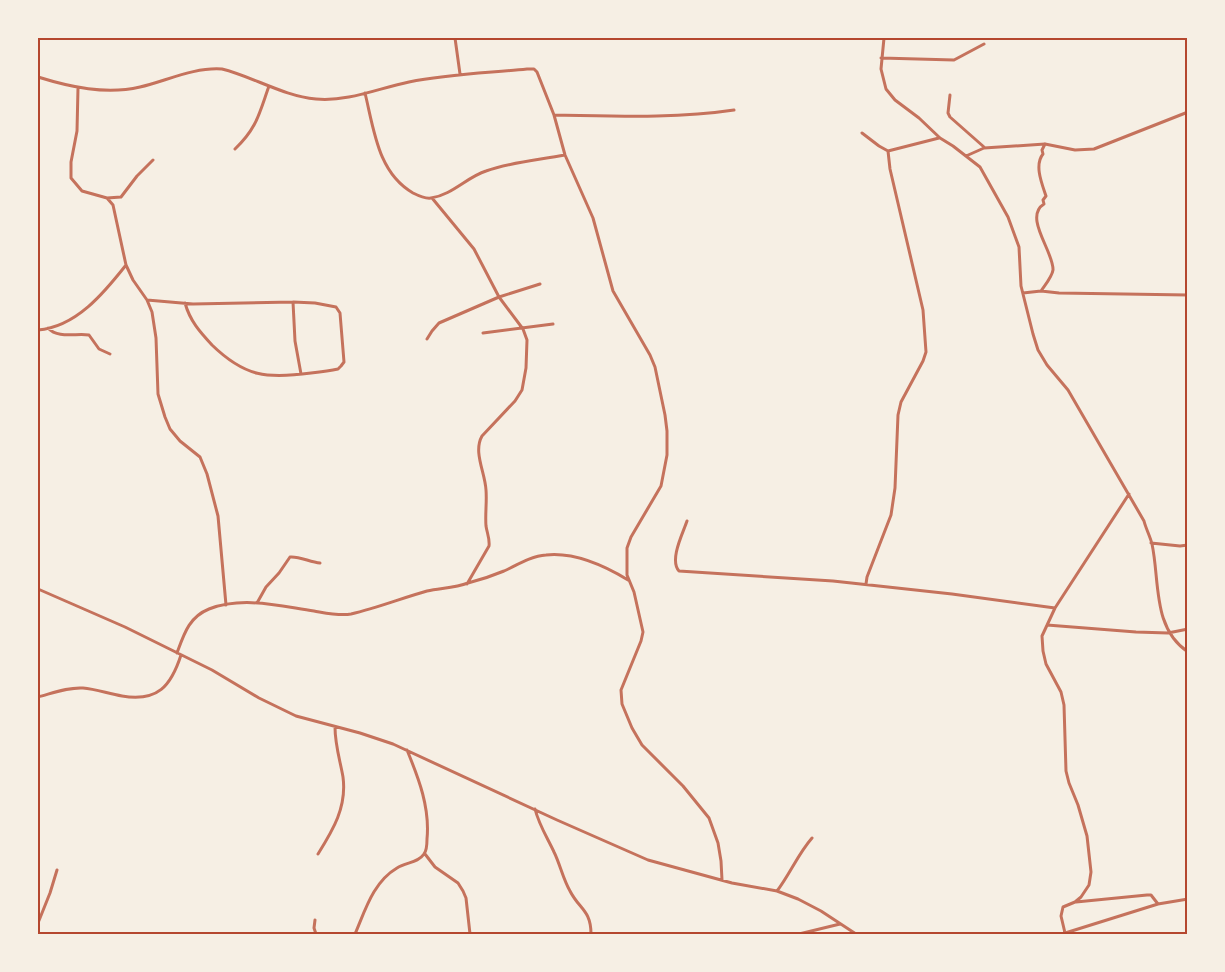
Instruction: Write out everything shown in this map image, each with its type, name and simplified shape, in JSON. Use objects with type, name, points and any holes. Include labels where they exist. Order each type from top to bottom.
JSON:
[{"type":"street","points":[[455,38],[460,74]]},
{"type":"street","points":[[884,38],[881,69],[886,88],[895,100],[919,118],[940,138],[980,167],[1008,217],[1019,247],[1019,274],[1022,293],[1038,350],[1047,365],[1068,390],[1144,521],[1152,543],[1161,612],[1168,633],[1174,641],[1188,652]]},
{"type":"street","points":[[881,58],[954,60],[984,44]]},
{"type":"street","points":[[38,77],[78,88],[113,90],[128,89],[215,68],[231,71],[306,98],[327,100],[347,98],[408,82],[460,74],[534,69],[540,76],[554,115],[565,155],[594,218],[613,291],[656,367],[667,430],[665,471],[658,492],[630,537],[627,548],[626,567],[643,632],[621,690],[622,704],[632,728],[642,745],[683,786],[709,818],[722,860],[722,880]]},
{"type":"street","points":[[235,149],[249,135],[255,125],[269,86]]},
{"type":"street","points":[[78,88],[78,131],[71,162],[71,178],[82,191],[107,198],[121,197],[137,176],[153,160]]},
{"type":"street","points":[[365,93],[376,139],[387,169],[401,186],[419,196],[432,198],[446,193],[485,171],[565,155]]},
{"type":"street","points":[[950,95],[948,112],[950,117],[984,148]]},
{"type":"street","points":[[554,115],[668,116],[703,115],[734,110]]},
{"type":"street","points":[[966,156],[984,148],[1045,144],[1075,150],[1094,149],[1188,112]]},
{"type":"street","points":[[862,133],[888,151],[940,138]]},
{"type":"street","points":[[1041,291],[1052,272],[1046,245],[1042,240],[1037,224],[1038,212],[1040,206],[1044,204],[1043,200],[1046,196],[1039,172],[1040,158],[1045,144]]},
{"type":"street","points":[[866,584],[891,515],[895,488],[898,415],[901,402],[923,361],[926,347],[923,310],[890,169],[888,151]]},
{"type":"street","points":[[107,198],[113,205],[116,213],[126,265],[152,312],[155,327],[158,394],[163,412],[174,435],[200,457],[204,464],[218,516],[226,605]]},
{"type":"street","points":[[432,198],[474,249],[499,297],[523,329],[527,340],[528,354],[522,390],[515,401],[482,436],[478,443],[484,472],[486,525],[490,540],[489,546],[466,584]]},
{"type":"street","points":[[38,330],[68,322],[77,316],[109,287],[126,265]]},
{"type":"street","points":[[428,340],[432,331],[439,323],[499,297],[540,284]]},
{"type":"street","points":[[1022,293],[1041,291],[1059,293],[1188,295]]},
{"type":"street","points":[[147,300],[185,304],[293,302],[328,304],[336,307],[340,313],[344,354],[342,366],[332,370],[277,377],[250,372],[224,356],[197,329],[190,318],[185,304]]},
{"type":"street","points":[[293,302],[295,341],[301,374]]},
{"type":"street","points":[[483,333],[553,324]]},
{"type":"street","points":[[48,328],[58,335],[89,335],[99,349],[110,354]]},
{"type":"street","points":[[1076,902],[1086,892],[1091,878],[1088,840],[1066,771],[1063,700],[1047,669],[1042,636],[1055,608],[1129,494]]},
{"type":"street","points":[[687,521],[677,552],[676,566],[679,571],[794,577],[866,584],[1055,608]]},
{"type":"street","points":[[1152,543],[1188,546]]},
{"type":"street","points":[[38,697],[76,688],[122,696],[144,697],[159,691],[172,680],[186,629],[192,620],[210,609],[226,605],[257,603],[331,614],[351,614],[430,590],[466,584],[502,571],[525,560],[546,555],[568,556],[586,561],[606,568],[629,581]]},
{"type":"street","points":[[257,603],[266,587],[290,557],[294,556],[309,562],[320,563]]},
{"type":"street","points":[[38,589],[125,627],[296,716],[378,738],[648,860],[722,880],[778,891],[811,905],[856,934]]},
{"type":"street","points":[[1046,625],[1168,633],[1188,628]]},
{"type":"street","points":[[318,854],[335,827],[343,797],[344,786],[336,745],[335,727]]},
{"type":"street","points":[[355,934],[374,892],[383,880],[397,867],[417,860],[425,854],[427,848],[428,822],[426,808],[407,750]]},
{"type":"street","points":[[535,810],[538,822],[553,850],[568,887],[588,915],[591,924],[591,934]]},
{"type":"street","points":[[778,891],[786,880],[801,850],[812,838]]},
{"type":"street","points":[[425,854],[435,868],[454,880],[463,890],[466,898],[470,934]]},
{"type":"street","points":[[38,924],[57,870]]},
{"type":"street","points":[[1158,904],[1151,895],[1147,895],[1076,902],[1065,905],[1061,911],[1064,934],[1158,904],[1188,899]]},
{"type":"street","points":[[315,920],[314,928],[316,934]]},
{"type":"street","points":[[798,934],[840,924]]}]
